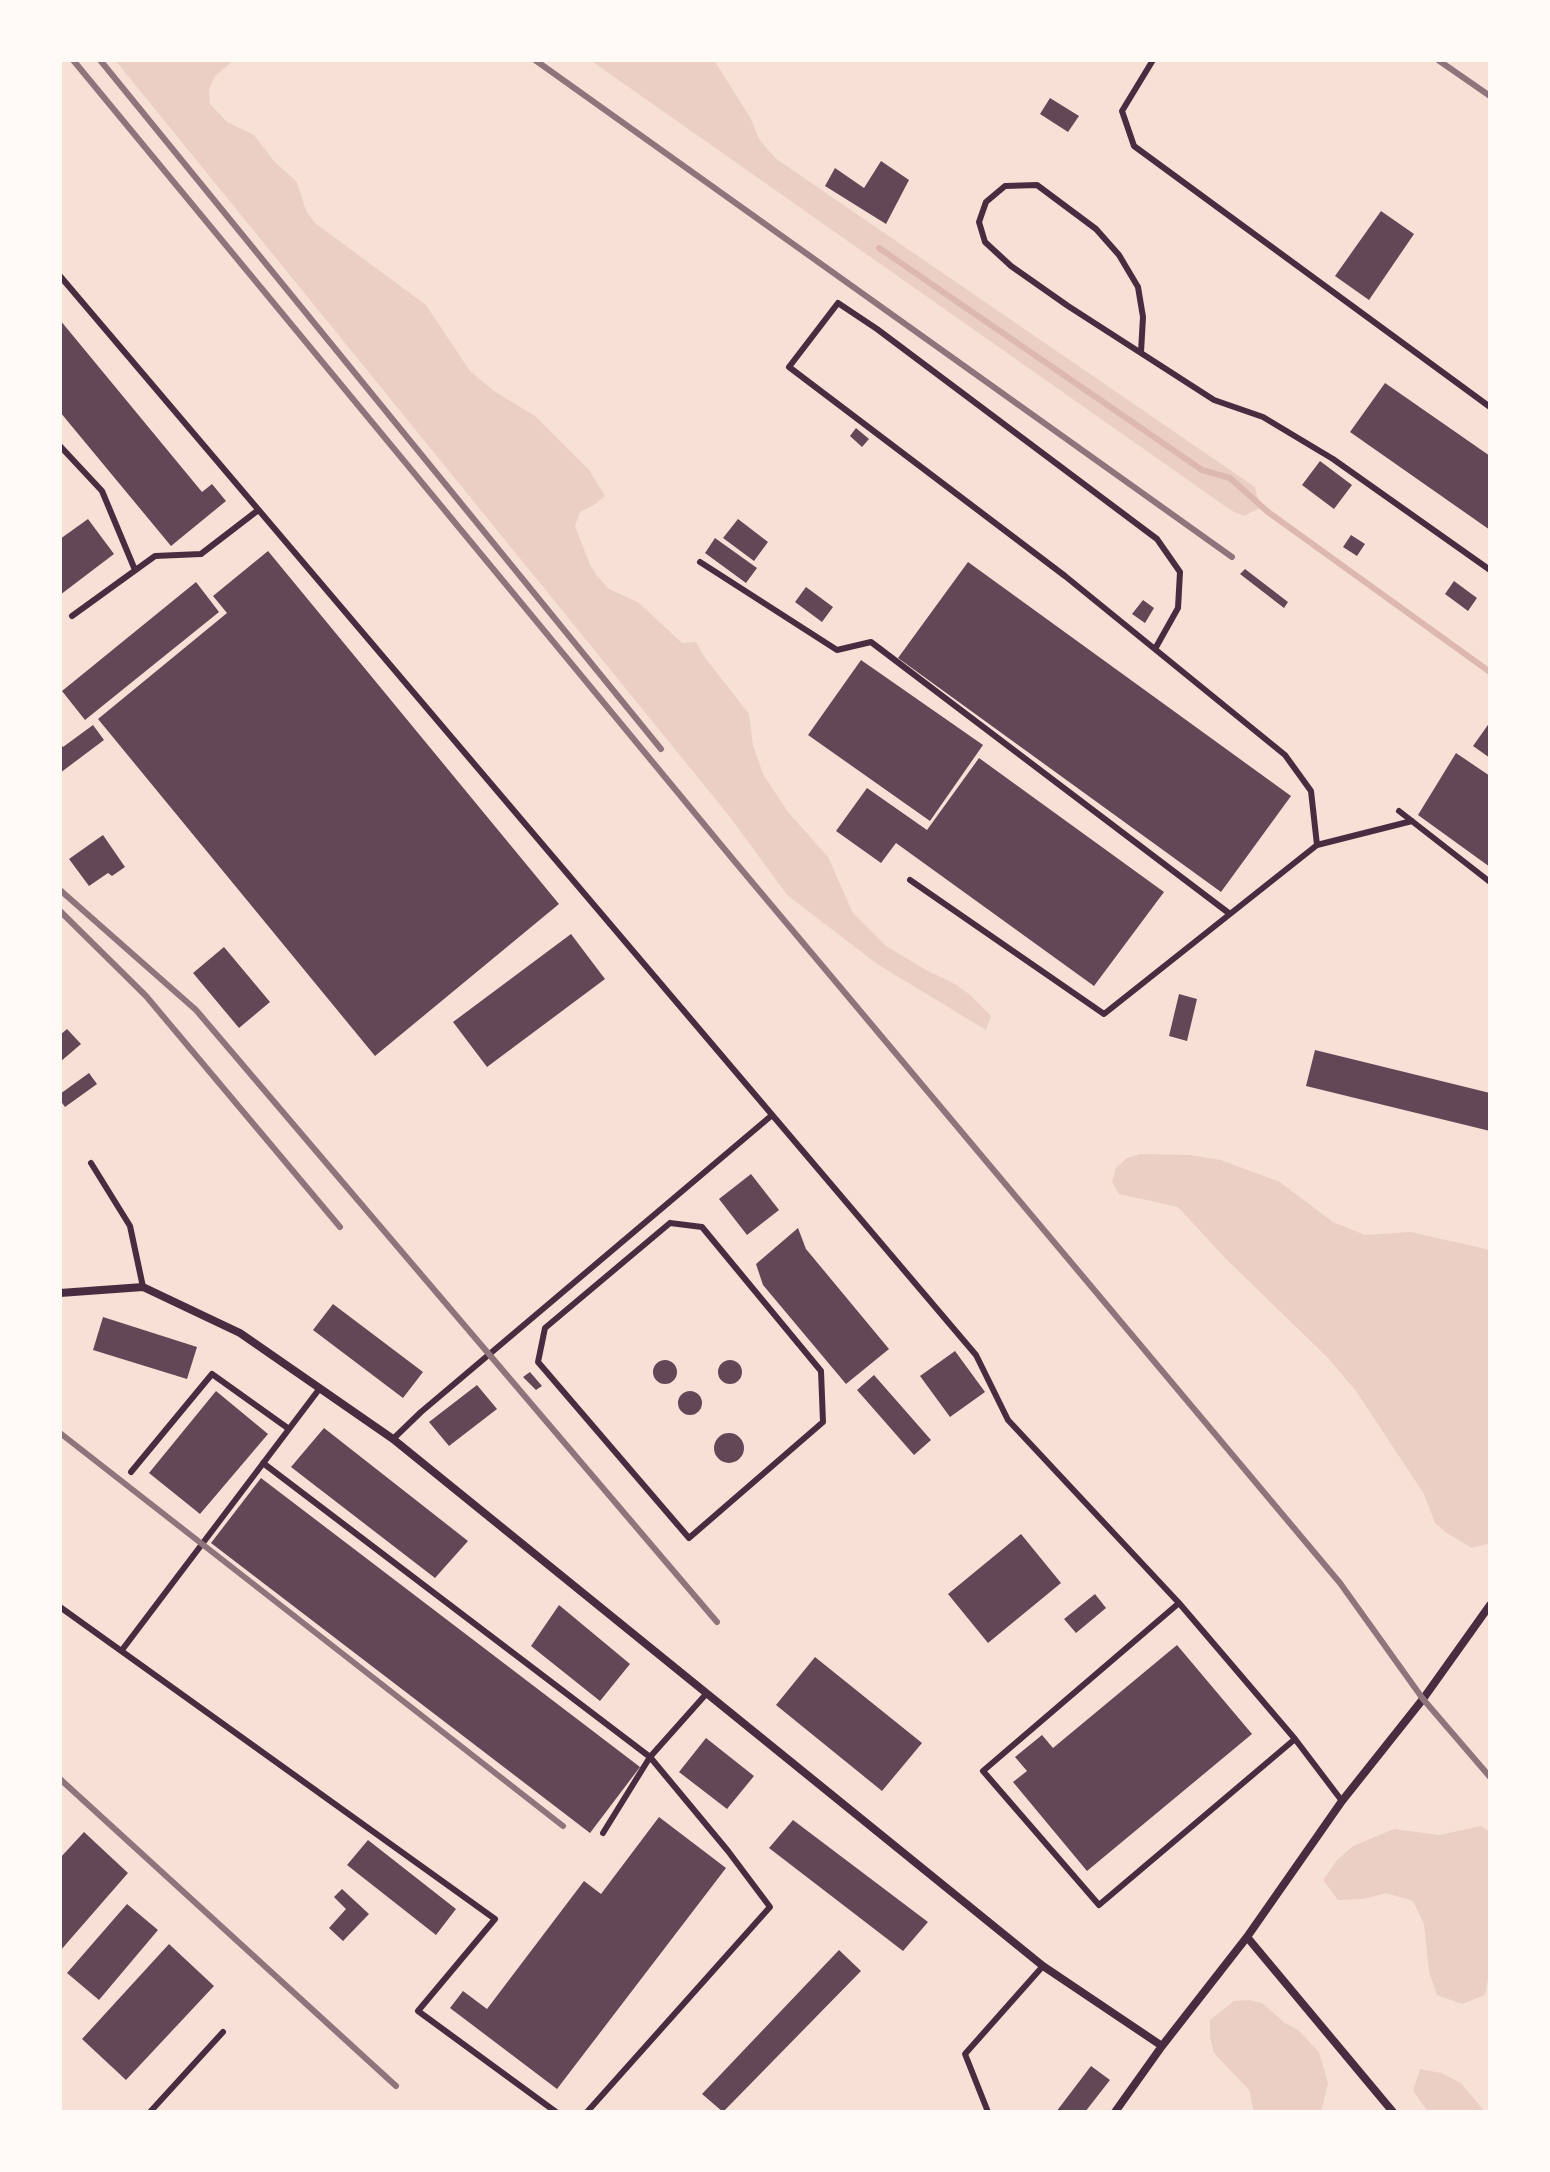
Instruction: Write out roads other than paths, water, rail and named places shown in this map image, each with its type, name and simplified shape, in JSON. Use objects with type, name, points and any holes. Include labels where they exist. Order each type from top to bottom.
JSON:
[{"type":"street","points":[[60,1293],[143,1287],[240,1333],[393,1439],[1043,1966],[1162,2046]]},
{"type":"street","points":[[1115,2112],[1247,1937],[1342,1801],[1423,1699],[1490,1605]]},
{"type":"street","points":[[1247,1937],[1393,2112]]},
{"type":"lane","points":[[1153,60],[1122,111],[1134,146],[1490,407]]},
{"type":"lane","points":[[1141,352],[1143,317],[1138,287],[1119,255],[1096,229],[1037,185],[1005,186],[986,202],[979,222],[985,242],[1011,266],[1141,352],[1214,400],[1263,417],[1333,459],[1490,570]]},
{"type":"lane","points":[[60,276],[976,1355],[1008,1420],[1179,1603],[1295,1739],[1342,1801]]},
{"type":"lane","points":[[1155,649],[1178,608],[1180,572],[1157,539],[890,338],[838,303],[789,367],[1065,576],[1285,755],[1311,791],[1317,845]]},
{"type":"lane","points":[[60,446],[102,491],[135,570]]},
{"type":"lane","points":[[72,616],[155,556],[201,554],[257,511]]},
{"type":"lane","points":[[700,562],[837,650],[871,642],[1230,914]]},
{"type":"lane","points":[[1399,811],[1490,882]]},
{"type":"lane","points":[[910,880],[1104,1014],[1317,845],[1412,821]]},
{"type":"lane","points":[[393,1439],[771,1116]]},
{"type":"lane","points":[[91,1163],[130,1226],[143,1287]]},
{"type":"lane","points":[[670,1223],[702,1227],[821,1371],[823,1422],[689,1538],[538,1362],[545,1328],[670,1223]]},
{"type":"lane","points":[[131,1472],[212,1374],[289,1429]]},
{"type":"lane","points":[[122,1650],[320,1388]]},
{"type":"lane","points":[[263,1463],[650,1757],[770,1907],[587,2112]]},
{"type":"lane","points":[[1179,1603],[983,1771],[992,1782],[1099,1905],[1295,1739]]},
{"type":"lane","points":[[60,1607],[495,1919],[418,2011],[556,2112]]},
{"type":"lane","points":[[603,1833],[650,1757],[707,1693]]},
{"type":"lane","points":[[988,2112],[965,2054],[1043,1966]]},
{"type":"lane","points":[[150,2112],[223,2032]]},
{"type":"waterway","points":[[879,248],[1202,470],[1230,478],[1268,512],[1490,672]]},
{"type":"railway","points":[[73,60],[731,857],[1340,1583],[1423,1699],[1490,1777]]},
{"type":"railway","points":[[100,60],[661,749]]},
{"type":"railway","points":[[535,60],[1232,557]]},
{"type":"railway","points":[[1438,60],[1490,96]]},
{"type":"railway","points":[[60,890],[196,1010],[717,1622]]},
{"type":"railway","points":[[60,911],[146,996],[340,1227]]},
{"type":"railway","points":[[60,1433],[563,1826]]},
{"type":"railway","points":[[60,1779],[396,2086]]}]
